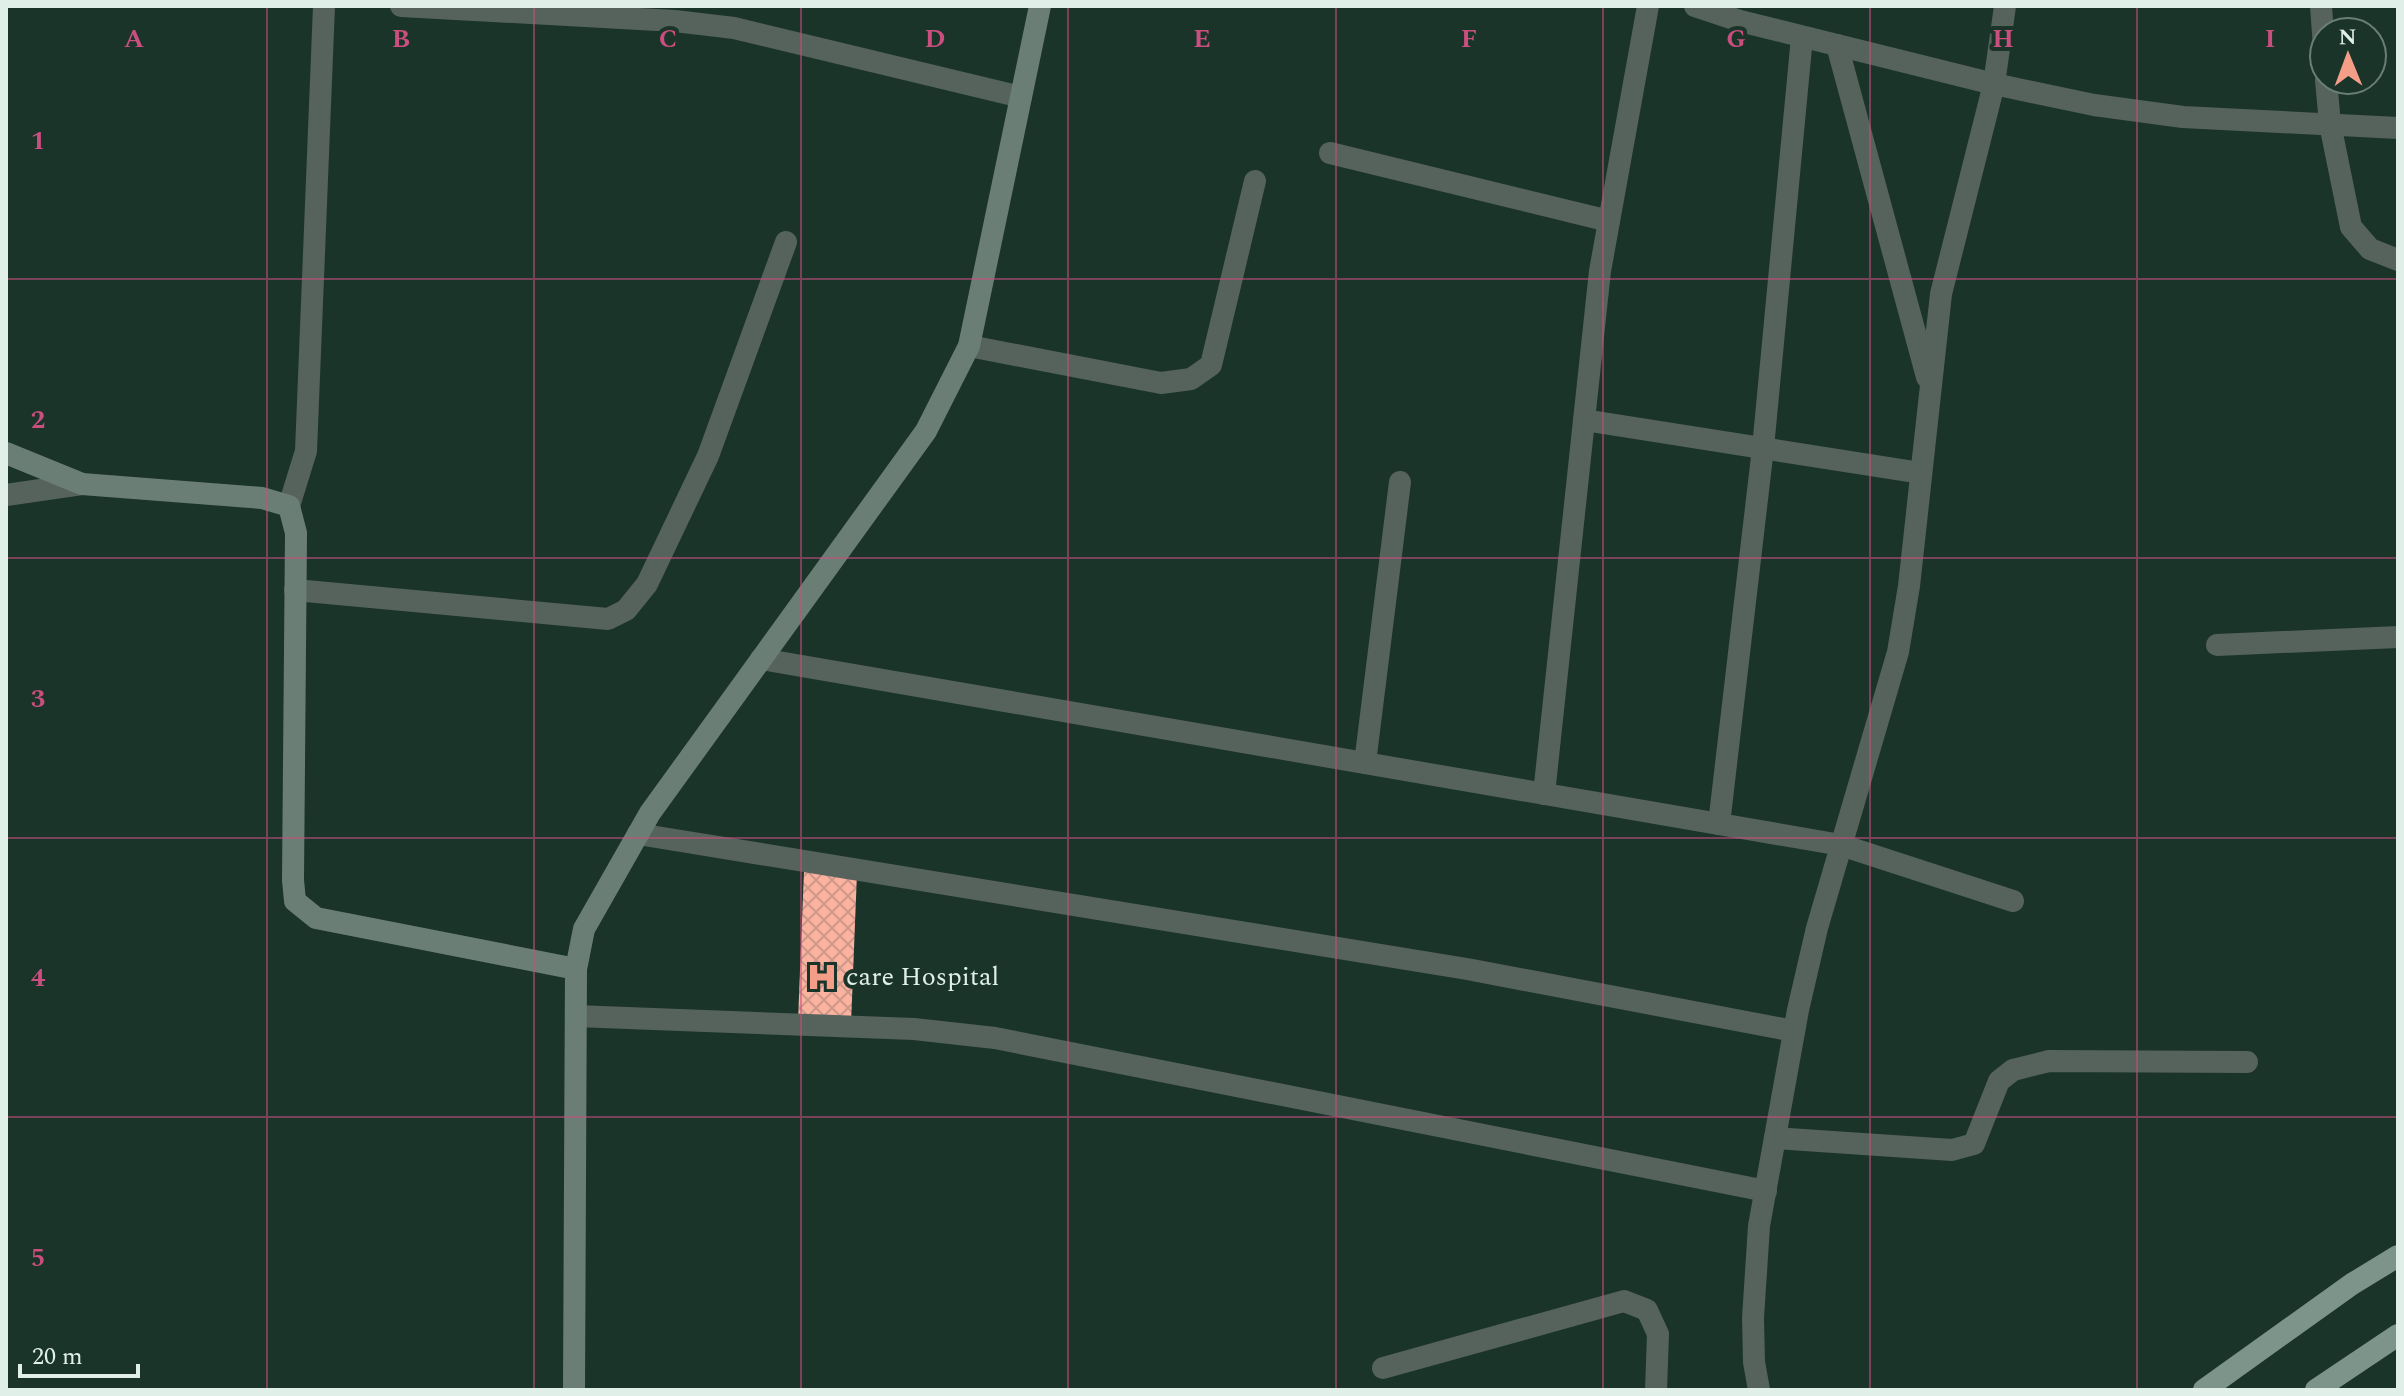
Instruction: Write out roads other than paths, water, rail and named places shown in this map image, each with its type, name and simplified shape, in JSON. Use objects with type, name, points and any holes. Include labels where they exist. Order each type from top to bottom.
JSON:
[{"type":"main road","points":[[574,1390],[576,969],[584,929],[650,813],[926,431],[969,346],[1040,6]]},
{"type":"main road","points":[[6,453],[82,484],[262,498],[289,506],[296,533],[295,901],[316,918],[576,969]]},
{"type":"main road","points":[[2204,1390],[2352,1284],[2398,1256]]},
{"type":"main road","points":[[2316,1390],[2389,1340]]},
{"type":"street","points":[[289,506],[307,439],[324,6]]},
{"type":"street","points":[[401,6],[675,21],[734,28],[1021,97]]},
{"type":"street","points":[[1544,794],[1600,271],[1648,6]]},
{"type":"street","points":[[1695,6],[1802,37],[2094,105],[2183,117],[2398,128]]},
{"type":"street","points":[[1759,1390],[1754,1362],[1753,1318],[1759,1226],[1794,1031],[1817,928],[1898,652],[1909,586],[1941,294],[1994,84],[2005,6]]},
{"type":"street","points":[[1719,824],[1763,448],[1802,37]]},
{"type":"street","points":[[1837,45],[1930,390]]},
{"type":"street","points":[[2327,96],[2330,124],[2351,227],[2370,249],[2398,260]]},
{"type":"street","points":[[1330,153],[1609,221]]},
{"type":"street","points":[[969,346],[1161,383],[1191,379],[1211,365],[1255,181]]},
{"type":"street","points":[[295,590],[608,619],[626,610],[647,584],[708,456],[786,242]]},
{"type":"street","points":[[1584,420],[1921,473]]},
{"type":"street","points":[[1365,763],[1400,482]]},
{"type":"street","points":[[6,495],[82,484]]},
{"type":"street","points":[[2217,645],[2396,645]]},
{"type":"street","points":[[761,659],[1841,845],[2013,901]]},
{"type":"street","points":[[638,834],[1467,969],[1794,1031]]},
{"type":"street","points":[[576,1016],[914,1029],[995,1038],[1766,1191]]},
{"type":"street","points":[[1775,1138],[1952,1150],[1974,1144],[1999,1081],[2013,1070],[2049,1061],[2247,1062]]},
{"type":"street","points":[[1383,1368],[1624,1301],[1647,1310],[1658,1334],[1656,1390]]},
{"type":"place","name":"care Hospital","points":[[822,977]]}]
